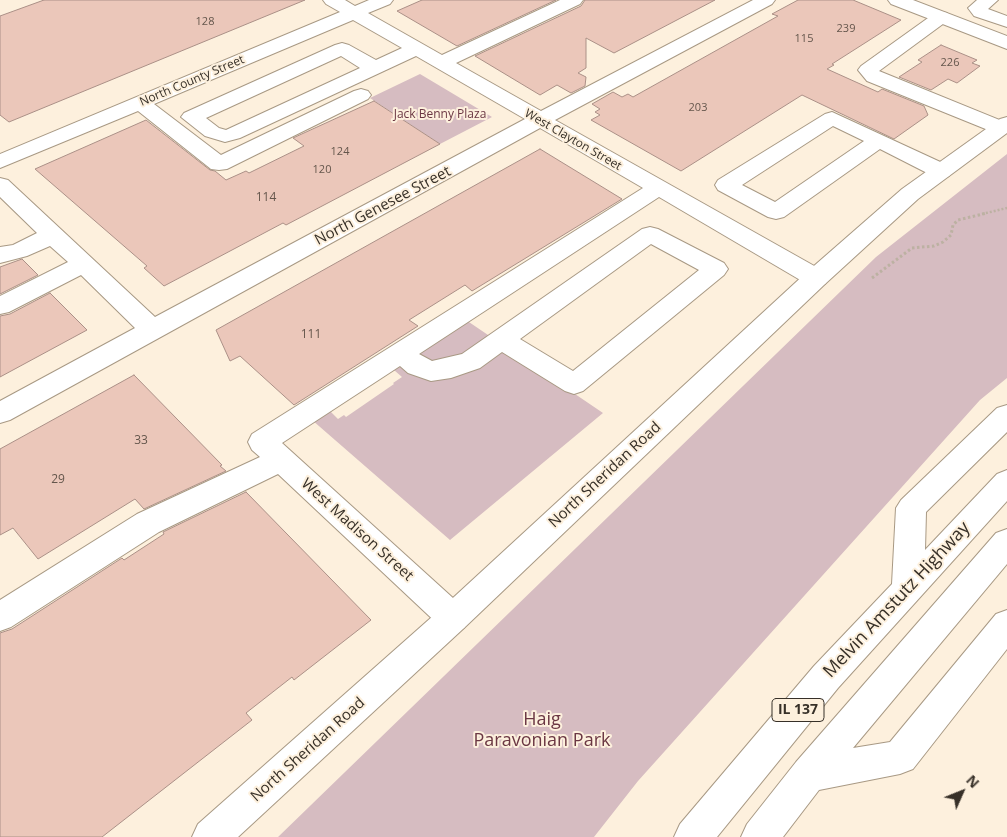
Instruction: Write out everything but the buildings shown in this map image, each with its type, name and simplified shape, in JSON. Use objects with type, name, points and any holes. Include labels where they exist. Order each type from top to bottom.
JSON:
[{"type":"main road","name":"West Clayton Street","points":[[332,0],[658,188],[665,217],[719,223],[816,278]]},
{"type":"main road","name":"North County Street","points":[[0,162],[384,0]]},
{"type":"main road","points":[[140,103],[219,164],[438,61],[574,0]]},
{"type":"main road","name":"North Genesee Street","points":[[0,413],[766,0]]},
{"type":"main road","points":[[897,0],[1007,43]]},
{"type":"main road","points":[[960,25],[984,6],[1007,22]]},
{"type":"main road","points":[[941,17],[868,70],[874,77],[1004,125]]},
{"type":"main road","points":[[375,68],[342,49],[191,117],[212,132],[225,136],[233,134],[416,49]]},
{"type":"main road","points":[[878,140],[776,212],[726,186],[832,118],[878,140],[941,171]]},
{"type":"main road","name":"North Sheridan Road","points":[[212,837],[453,618],[816,278],[910,194],[1004,125]]},
{"type":"main road","points":[[0,185],[153,330]]},
{"type":"main road","points":[[0,617],[148,523],[271,451],[400,353],[658,188]]},
{"type":"main road","points":[[400,353],[417,366],[431,371],[451,368],[471,361],[502,340],[665,217],[681,250],[716,269],[574,384],[502,340]]},
{"type":"main road","points":[[681,250],[719,223]]},
{"type":"main road","points":[[0,255],[19,252],[54,235]]},
{"type":"main road","points":[[0,306],[84,264]]},
{"type":"main road","points":[[908,587],[911,508],[1007,415]]},
{"type":"main road","name":"West Madison Street","points":[[271,451],[453,618]]},
{"type":"main road","name":"Melvin Amstutz Highway","points":[[693,837],[820,684],[1007,482]]},
{"type":"main road","name":"IL 137","points":[[760,837],[809,774],[1007,542]]},
{"type":"main road","points":[[809,774],[900,757],[1007,624]]},
{"type":"path","points":[[872,278],[912,248],[934,246],[943,242],[951,235],[953,225],[958,220],[1007,208]]},
{"type":"green space","name":"Jack Benny Plaza","points":[[420,74],[492,117],[440,144],[370,98]]},
{"type":"green space","name":"Haig Paravonian Park","points":[[1007,154],[1007,378],[980,400],[638,781],[594,837],[278,837],[876,257]]},
{"type":"green space","points":[[463,318],[603,413],[450,540],[312,420],[328,409],[338,419],[344,415],[346,417],[402,377],[387,364]]}]
